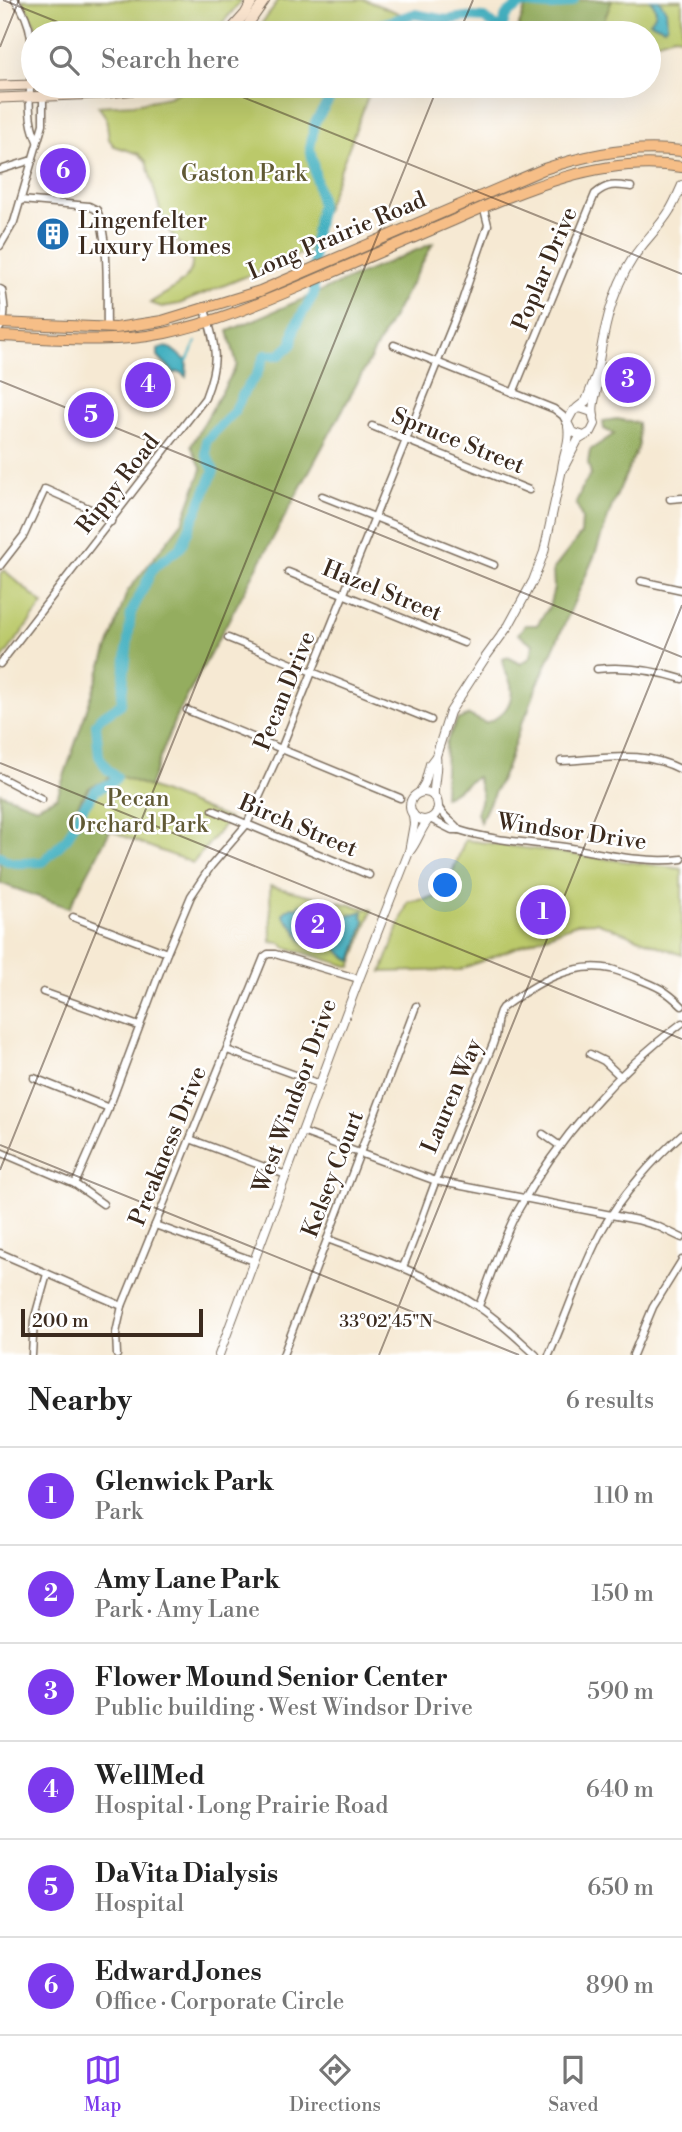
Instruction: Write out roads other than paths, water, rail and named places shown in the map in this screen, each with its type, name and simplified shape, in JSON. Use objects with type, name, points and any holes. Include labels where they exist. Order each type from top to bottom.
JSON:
[{"type":"main road","points":[[239,21],[253,0]]},
{"type":"main road","points":[[250,21],[265,0]]},
{"type":"main road","points":[[0,86],[21,85]]},
{"type":"main road","points":[[0,98],[21,97]]},
{"type":"main road","name":"Long Prairie Road","points":[[1,325],[107,327],[162,321],[260,291],[524,176],[571,160],[618,150],[682,151]]},
{"type":"main road","name":"Long Prairie Road","points":[[0,336],[116,340],[165,333],[264,302],[484,207],[573,175],[606,168],[647,165],[682,167]]},
{"type":"street","points":[[17,1],[28,21]]},
{"type":"street","points":[[30,98],[31,127],[37,141]]},
{"type":"street","points":[[0,246],[14,222],[21,200],[43,124],[43,98]]},
{"type":"street","points":[[0,170],[32,160]]},
{"type":"street","name":"Poplar Drive","points":[[513,393],[595,194],[611,184],[631,187]]},
{"type":"street","name":"West Windsor Drive","points":[[219,1355],[409,852],[414,824],[411,803],[425,783],[429,764],[436,756],[450,712],[509,625],[533,581],[544,552],[563,457],[570,439],[568,418],[586,401],[597,373],[604,329],[627,269],[669,213],[682,185]]},
{"type":"street","name":"Pecan Drive","points":[[75,1184],[108,1108],[167,953],[195,890],[211,866],[247,824],[281,749],[483,244],[488,225],[479,195]]},
{"type":"street","points":[[21,200],[89,205],[97,210],[102,226],[107,282],[107,327]]},
{"type":"street","points":[[0,289],[4,306],[1,325]]},
{"type":"street","name":"Rippy Road","points":[[0,664],[205,398],[212,379],[215,342],[205,309]]},
{"type":"street","points":[[394,345],[554,409],[565,419],[575,435],[584,436]]},
{"type":"street","name":"West Windsor Drive","points":[[562,469],[578,440],[594,428],[593,403],[599,380],[597,373]]},
{"type":"street","points":[[554,409],[588,410],[594,416]]},
{"type":"street","name":"Spruce Street","points":[[372,426],[530,490]]},
{"type":"street","points":[[0,566],[23,535],[45,489],[94,511],[111,522]]},
{"type":"street","points":[[322,496],[494,565]]},
{"type":"street","points":[[670,499],[682,498]]},
{"type":"street","name":"Hazel Street","points":[[288,572],[464,643]]},
{"type":"street","points":[[641,581],[682,590]]},
{"type":"street","points":[[228,638],[431,720]]},
{"type":"street","points":[[597,669],[652,672],[682,679]]},
{"type":"street","points":[[187,710],[400,798]]},
{"type":"street","points":[[561,761],[619,755],[646,758],[682,769]]},
{"type":"street","name":"West Windsor Drive","points":[[409,852],[417,843],[423,825],[436,812],[438,806],[433,784],[436,756]]},
{"type":"street","points":[[0,777],[42,799]]},
{"type":"street","points":[[419,793],[429,793],[434,797]]},
{"type":"street","points":[[438,806],[445,818],[459,830]]},
{"type":"street","name":"Birch Street","points":[[213,810],[369,875]]},
{"type":"street","points":[[413,814],[422,820],[430,819]]},
{"type":"street","name":"Windsor Drive","points":[[430,819],[452,830],[480,837],[562,846],[651,861],[682,859]]},
{"type":"street","points":[[73,917],[167,953]]},
{"type":"street","name":"Preakness Drive","points":[[117,1355],[116,1333],[122,1306],[262,962],[268,954],[275,954],[359,979]]},
{"type":"street","name":"Lauren Way","points":[[403,1267],[497,1034],[498,1013],[534,986],[585,967],[611,969],[654,985],[666,991],[682,1006]]},
{"type":"street","points":[[43,992],[139,1026]]},
{"type":"street","name":"Kelsey Court","points":[[283,1355],[416,1006]]},
{"type":"street","points":[[479,1307],[499,1251],[525,1199],[560,1146],[621,1077],[682,1023]]},
{"type":"street","points":[[226,1050],[320,1084]]},
{"type":"street","points":[[590,1054],[604,1061],[621,1077]]},
{"type":"street","points":[[34,1078],[108,1108]]},
{"type":"street","points":[[302,1132],[436,1181],[611,1215],[657,1226],[682,1238]]},
{"type":"street","points":[[543,1134],[560,1146]]},
{"type":"street","points":[[549,1355],[578,1282],[611,1215],[658,1157],[682,1134]]},
{"type":"street","points":[[190,1139],[286,1175]]},
{"type":"street","points":[[0,1152],[75,1184],[103,1204]]},
{"type":"street","points":[[155,1225],[254,1261]]},
{"type":"street","points":[[327,1239],[436,1282],[501,1323],[536,1355]]},
{"type":"street","points":[[0,1253],[122,1306]]},
{"type":"street","points":[[633,1355],[653,1307],[682,1260]]},
{"type":"street","points":[[33,1355],[34,1320],[47,1274]]},
{"type":"water","points":[[650,0],[659,0],[666,10],[667,25],[664,28],[661,27],[661,21],[651,21],[656,12]]},
{"type":"water","points":[[170,348],[187,361],[186,377],[180,372],[174,373],[158,356],[158,349]]},
{"type":"water","points":[[300,904],[319,909],[331,921],[363,911],[365,921],[352,961],[337,949],[329,935],[323,936],[312,945],[302,939],[283,915],[292,907],[298,908]]},
{"type":"waterway","points":[[504,21],[506,15],[522,3],[555,6],[574,0]]},
{"type":"waterway","points":[[391,21],[414,14],[446,20],[466,17],[484,18],[488,21]]},
{"type":"waterway","points":[[0,856],[14,863],[43,862],[67,838],[96,790],[113,782],[117,777],[107,769],[99,756],[96,724],[100,718],[121,704],[131,613],[154,567],[181,547],[214,471],[206,454],[206,441],[234,412],[256,376],[265,355],[280,355],[292,344],[295,326],[314,294],[314,242],[321,204],[310,148],[315,122],[330,98]]},
{"type":"waterway","points":[[187,361],[196,342]]},
{"type":"place","name":"Edward Jones","points":[[63,171]]},
{"type":"place","name":"Lingenfelter Luxury Homes","points":[[53,234]]},
{"type":"place","name":"Flower Mound Senior Center","points":[[628,380]]},
{"type":"place","name":"WellMed","points":[[148,385]]},
{"type":"place","name":"DaVita Dialysis","points":[[91,415]]},
{"type":"place","name":"Glenwick Park","points":[[543,912]]},
{"type":"place","name":"Amy Lane Park","points":[[318,926]]},
{"type":"park label","name":"Gaston Park","points":[[244,174]]},
{"type":"park label","name":"Pecan Orchard Park","points":[[138,812]]}]
